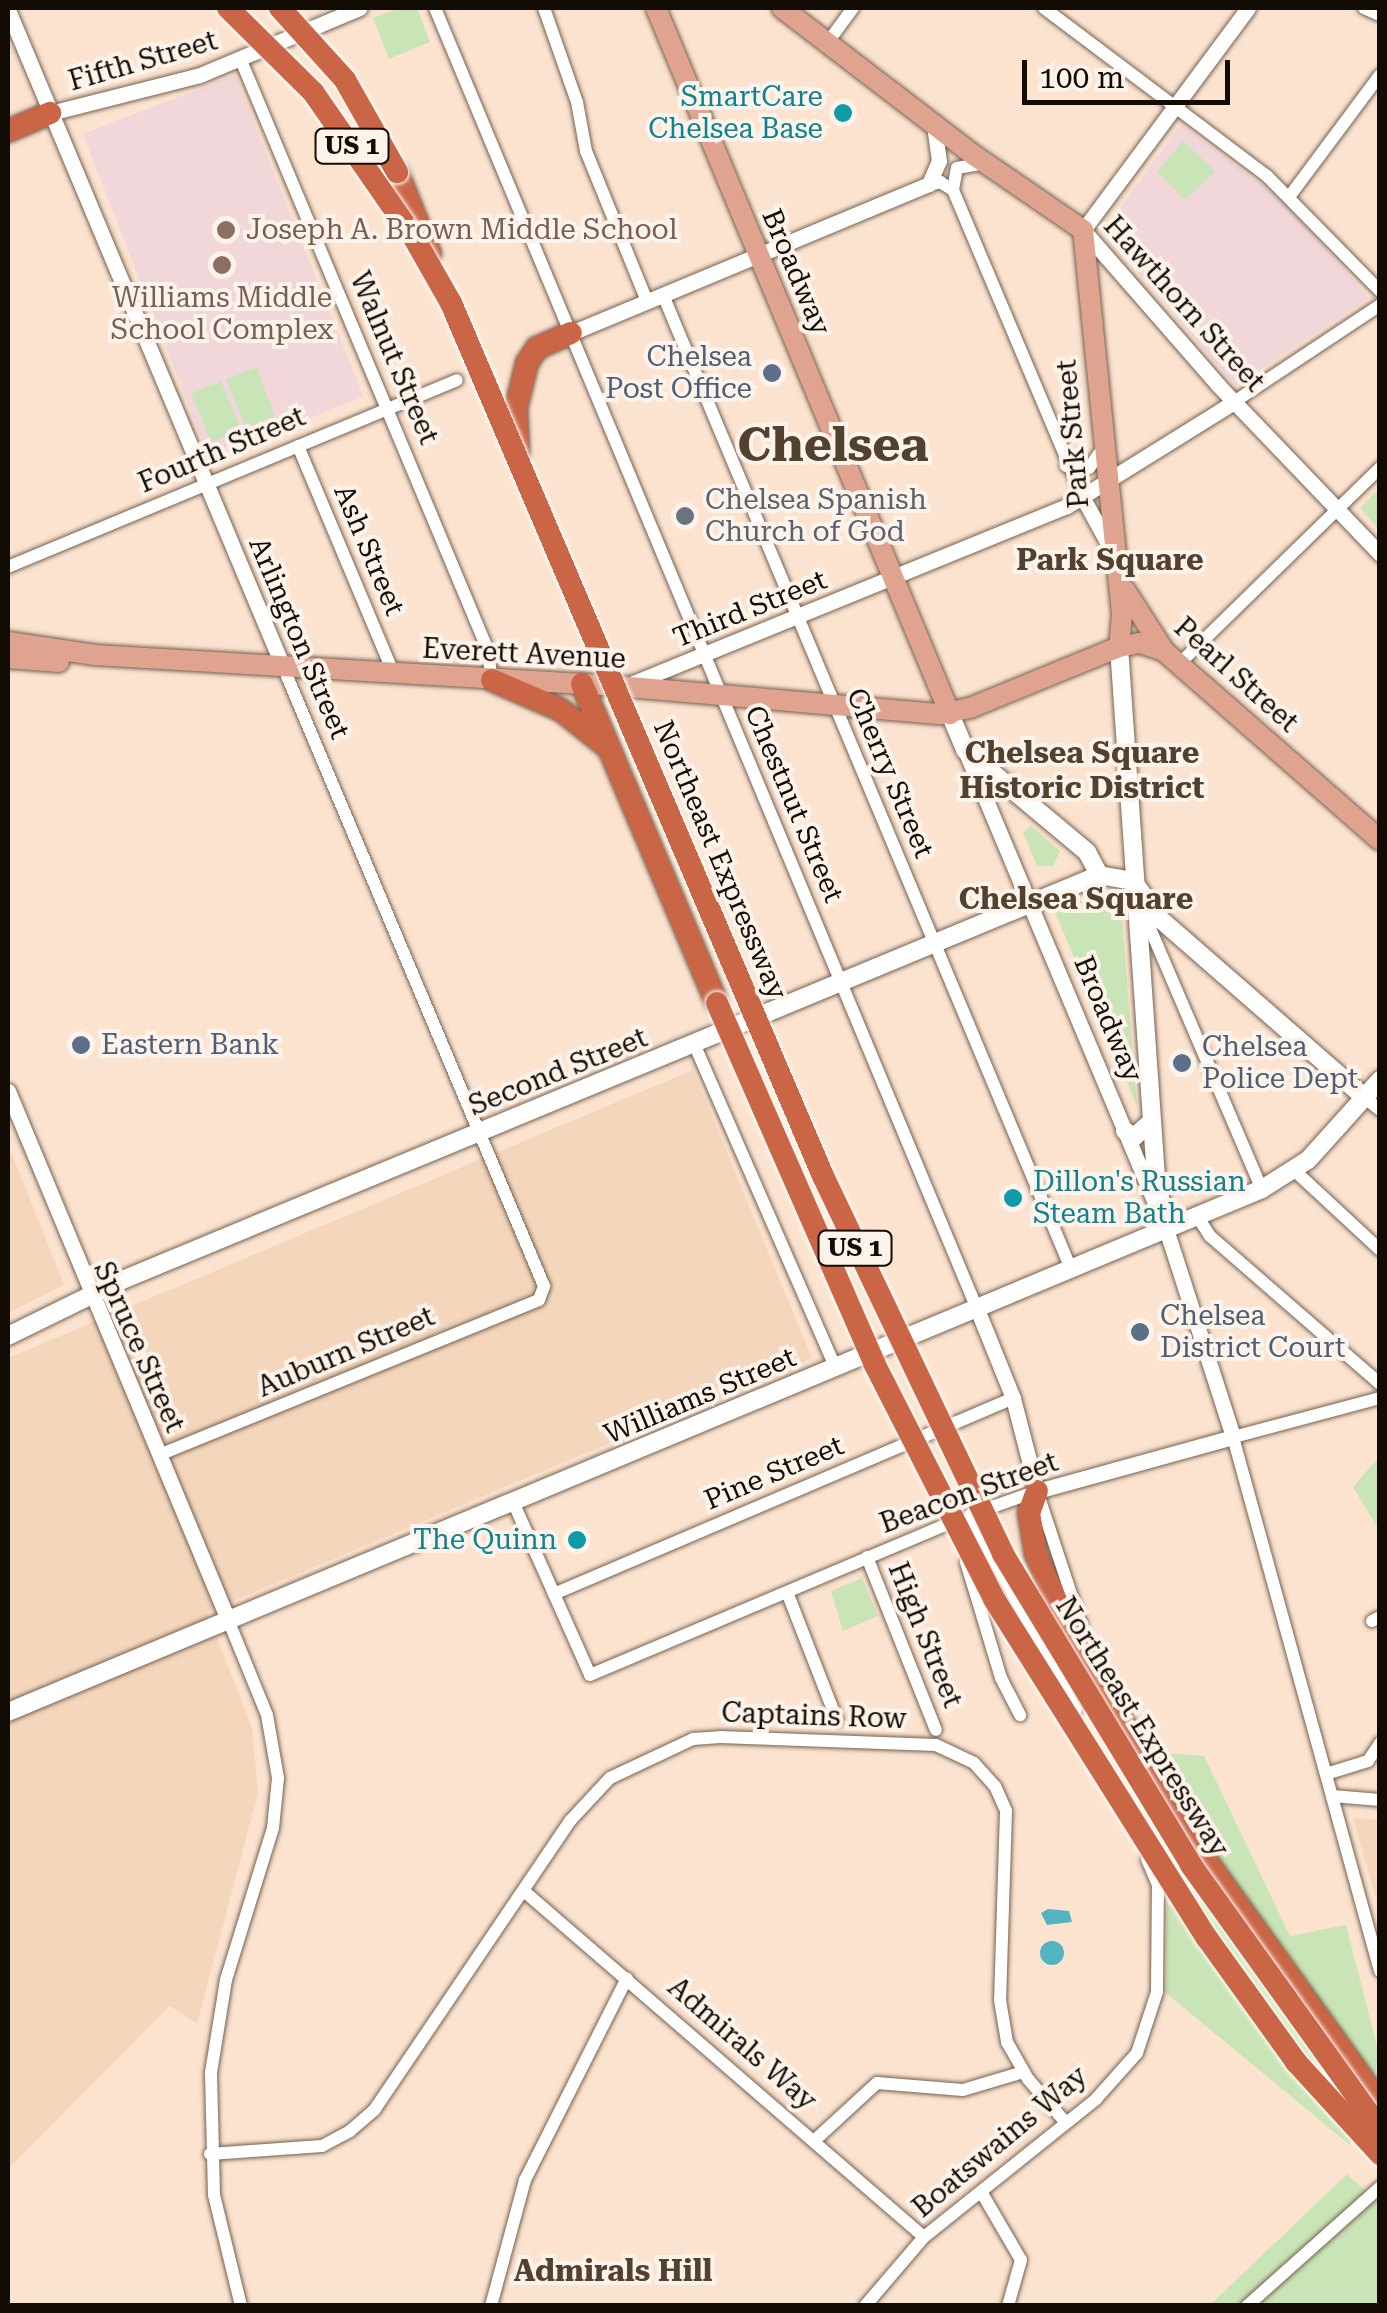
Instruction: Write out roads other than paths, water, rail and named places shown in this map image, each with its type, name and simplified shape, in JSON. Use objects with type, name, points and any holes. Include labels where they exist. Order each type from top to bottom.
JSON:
[{"type":"highway","name":"Northeast Expressway","points":[[228,8],[313,92],[445,292],[822,1176],[1003,1554],[1192,1866],[1380,2130]]},
{"type":"highway","name":"Northeast Expressway","points":[[280,8],[336,68],[380,137],[788,1098],[952,1458],[1049,1638],[1153,1806],[1380,2130]]},
{"type":"highway","points":[[8,131],[50,113]]},
{"type":"highway","points":[[526,480],[515,434],[524,370],[537,348],[570,333]]},
{"type":"highway","points":[[492,680],[584,724],[620,772]]},
{"type":"highway","points":[[582,684],[874,1363],[1001,1613],[1207,1938],[1296,2062],[1380,2154]]},
{"type":"highway","points":[[1038,1490],[1029,1514],[1036,1555],[1078,1634],[1208,1863],[1380,2102]]},
{"type":"main road","name":"Broadway","points":[[656,8],[965,750]]},
{"type":"main road","name":"Hawthorn Street","points":[[782,8],[934,126],[1082,230]]},
{"type":"main road","name":"Park Street","points":[[1082,230],[1104,486],[1122,614],[1119,647],[1133,882],[1151,1122],[1166,1229]]},
{"type":"main road","name":"Pearl Street","points":[[1115,560],[1135,611],[1172,657],[1380,840]]},
{"type":"main road","name":"Everett Avenue","points":[[8,642],[95,655],[625,686],[950,714]]},
{"type":"main road","points":[[950,714],[1119,647],[1140,643],[1172,657]]},
{"type":"main road","name":"Everett Avenue","points":[[8,658],[69,662],[95,655]]},
{"type":"main road","points":[[965,750],[1086,852],[1099,875],[1133,882],[1160,919],[1364,1096]]},
{"type":"main road","name":"Second Street","points":[[8,1336],[481,1132],[695,1046],[933,940],[1099,875]]},
{"type":"main road","name":"Williams Street","points":[[8,1712],[1262,1189],[1295,1171],[1380,1080]]},
{"type":"main road","points":[[1124,1131],[1134,1137],[1151,1122]]},
{"type":"street","name":"Fifth Street","points":[[50,113],[173,83],[240,58],[329,13],[358,8]]},
{"type":"street","name":"Chestnut Street","points":[[435,8],[978,1309],[1013,1398],[1038,1490]]},
{"type":"street","points":[[544,8],[563,55],[586,151],[647,302]]},
{"type":"street","points":[[828,42],[853,8]]},
{"type":"street","points":[[1044,8],[1289,196],[1380,291]]},
{"type":"street","points":[[1082,230],[1177,108],[1248,8]]},
{"type":"street","points":[[1364,8],[1380,16]]},
{"type":"street","name":"Arlington Street","points":[[8,10],[544,1286]]},
{"type":"street","name":"Walnut Street","points":[[240,58],[487,648],[492,680]]},
{"type":"street","points":[[1289,196],[1380,75]]},
{"type":"street","points":[[926,186],[939,161],[934,126]]},
{"type":"street","points":[[570,333],[926,186],[940,182],[953,190],[962,164],[992,168]]},
{"type":"street","name":"Pearl Street","points":[[953,190],[1066,466],[1115,560]]},
{"type":"street","name":"Hawthorn Street","points":[[1082,230],[1234,402],[1380,554]]},
{"type":"street","name":"Cherry Street","points":[[664,295],[1071,1270]]},
{"type":"street","points":[[1234,402],[1380,305]]},
{"type":"street","name":"Fourth Street","points":[[8,567],[457,380]]},
{"type":"street","name":"Third Street","points":[[625,686],[1083,498],[1234,402]]},
{"type":"street","name":"Ash Street","points":[[298,446],[394,674]]},
{"type":"street","points":[[1066,466],[1089,468],[1101,451]]},
{"type":"street","points":[[1172,657],[1380,468]]},
{"type":"street","name":"Broadway","points":[[965,750],[1166,1229],[1233,1438],[1380,1970]]},
{"type":"street","points":[[1133,882],[1262,1189]]},
{"type":"street","points":[[695,1046],[836,1369]]},
{"type":"street","name":"Spruce Street","points":[[8,1091],[89,1298],[229,1622]]},
{"type":"street","points":[[1364,1096],[1380,1110]]},
{"type":"street","points":[[1295,1171],[1380,1250]]},
{"type":"street","points":[[1196,1216],[1210,1236],[1380,1384]]},
{"type":"street","name":"Auburn Street","points":[[159,1455],[539,1300],[544,1286]]},
{"type":"street","name":"Pine Street","points":[[554,1594],[1013,1398]]},
{"type":"street","name":"Beacon Street","points":[[554,1594],[590,1675],[867,1557],[1038,1490],[1380,1398]]},
{"type":"street","points":[[514,1504],[554,1594]]},
{"type":"street","name":"Boatswains Way","points":[[865,2306],[924,2237],[983,2195],[1137,2054],[1157,1992],[1158,1884],[1126,1804],[970,1515]]},
{"type":"street","points":[[952,1522],[1001,1678],[1020,1716]]},
{"type":"street","name":"High Street","points":[[867,1557],[936,1730]]},
{"type":"street","points":[[787,1592],[837,1720]]},
{"type":"street","points":[[229,1622],[267,1714],[278,1794],[220,2012],[210,2154],[221,2236],[241,2306]]},
{"type":"street","name":"Captains Row","points":[[210,2154],[322,2146],[350,2131],[375,2109],[570,1822],[610,1778],[693,1739],[936,1745],[974,1763],[995,1786],[1006,1812],[1000,2000],[1007,2042],[1023,2072],[1066,2123]]},
{"type":"street","points":[[1326,1774],[1368,1761],[1380,1742]]},
{"type":"street","points":[[1332,1796],[1380,1800]]},
{"type":"street","name":"Admirals Way","points":[[525,1892],[924,2237]]},
{"type":"street","points":[[491,2306],[525,2180],[627,1978]]},
{"type":"street","points":[[814,2140],[876,2083],[963,2090],[1023,2072]]},
{"type":"street","points":[[1246,2306],[1380,2187]]},
{"type":"street","points":[[983,2195],[1022,2260],[1008,2306]]},
{"type":"water","points":[[1048,1909],[1069,1911],[1072,1922],[1047,1925],[1041,1913]]},
{"type":"water","points":[[1052,1941],[1061,1944],[1061,1962],[1052,1965],[1043,1962],[1040,1953],[1043,1944]]},
{"type":"place","name":"SmartCare Chelsea Base","points":[[843,113]]},
{"type":"place","name":"Joseph A. Brown Middle School","points":[[226,230]]},
{"type":"place","name":"Williams Middle School Complex","points":[[222,265]]},
{"type":"place","name":"Chelsea Post Office","points":[[772,373]]},
{"type":"place","name":"Chelsea Spanish Church of God","points":[[685,516]]},
{"type":"place","name":"Eastern Bank","points":[[81,1045]]},
{"type":"place","name":"Chelsea Police Dept","points":[[1182,1063]]},
{"type":"place","name":"Dillon's Russian Steam Bath","points":[[1013,1198]]},
{"type":"place","name":"Chelsea District Court","points":[[1140,1332]]},
{"type":"place","name":"The Quinn","points":[[577,1540]]},
{"type":"district","name":"Chelsea","points":[[833,446]]},
{"type":"district","name":"Park Square","points":[[1110,560]]},
{"type":"district","name":"Chelsea Square Historic District","points":[[1082,770]]},
{"type":"district","name":"Chelsea Square","points":[[1076,899]]},
{"type":"district","name":"Admirals Hill","points":[[613,2271]]}]
